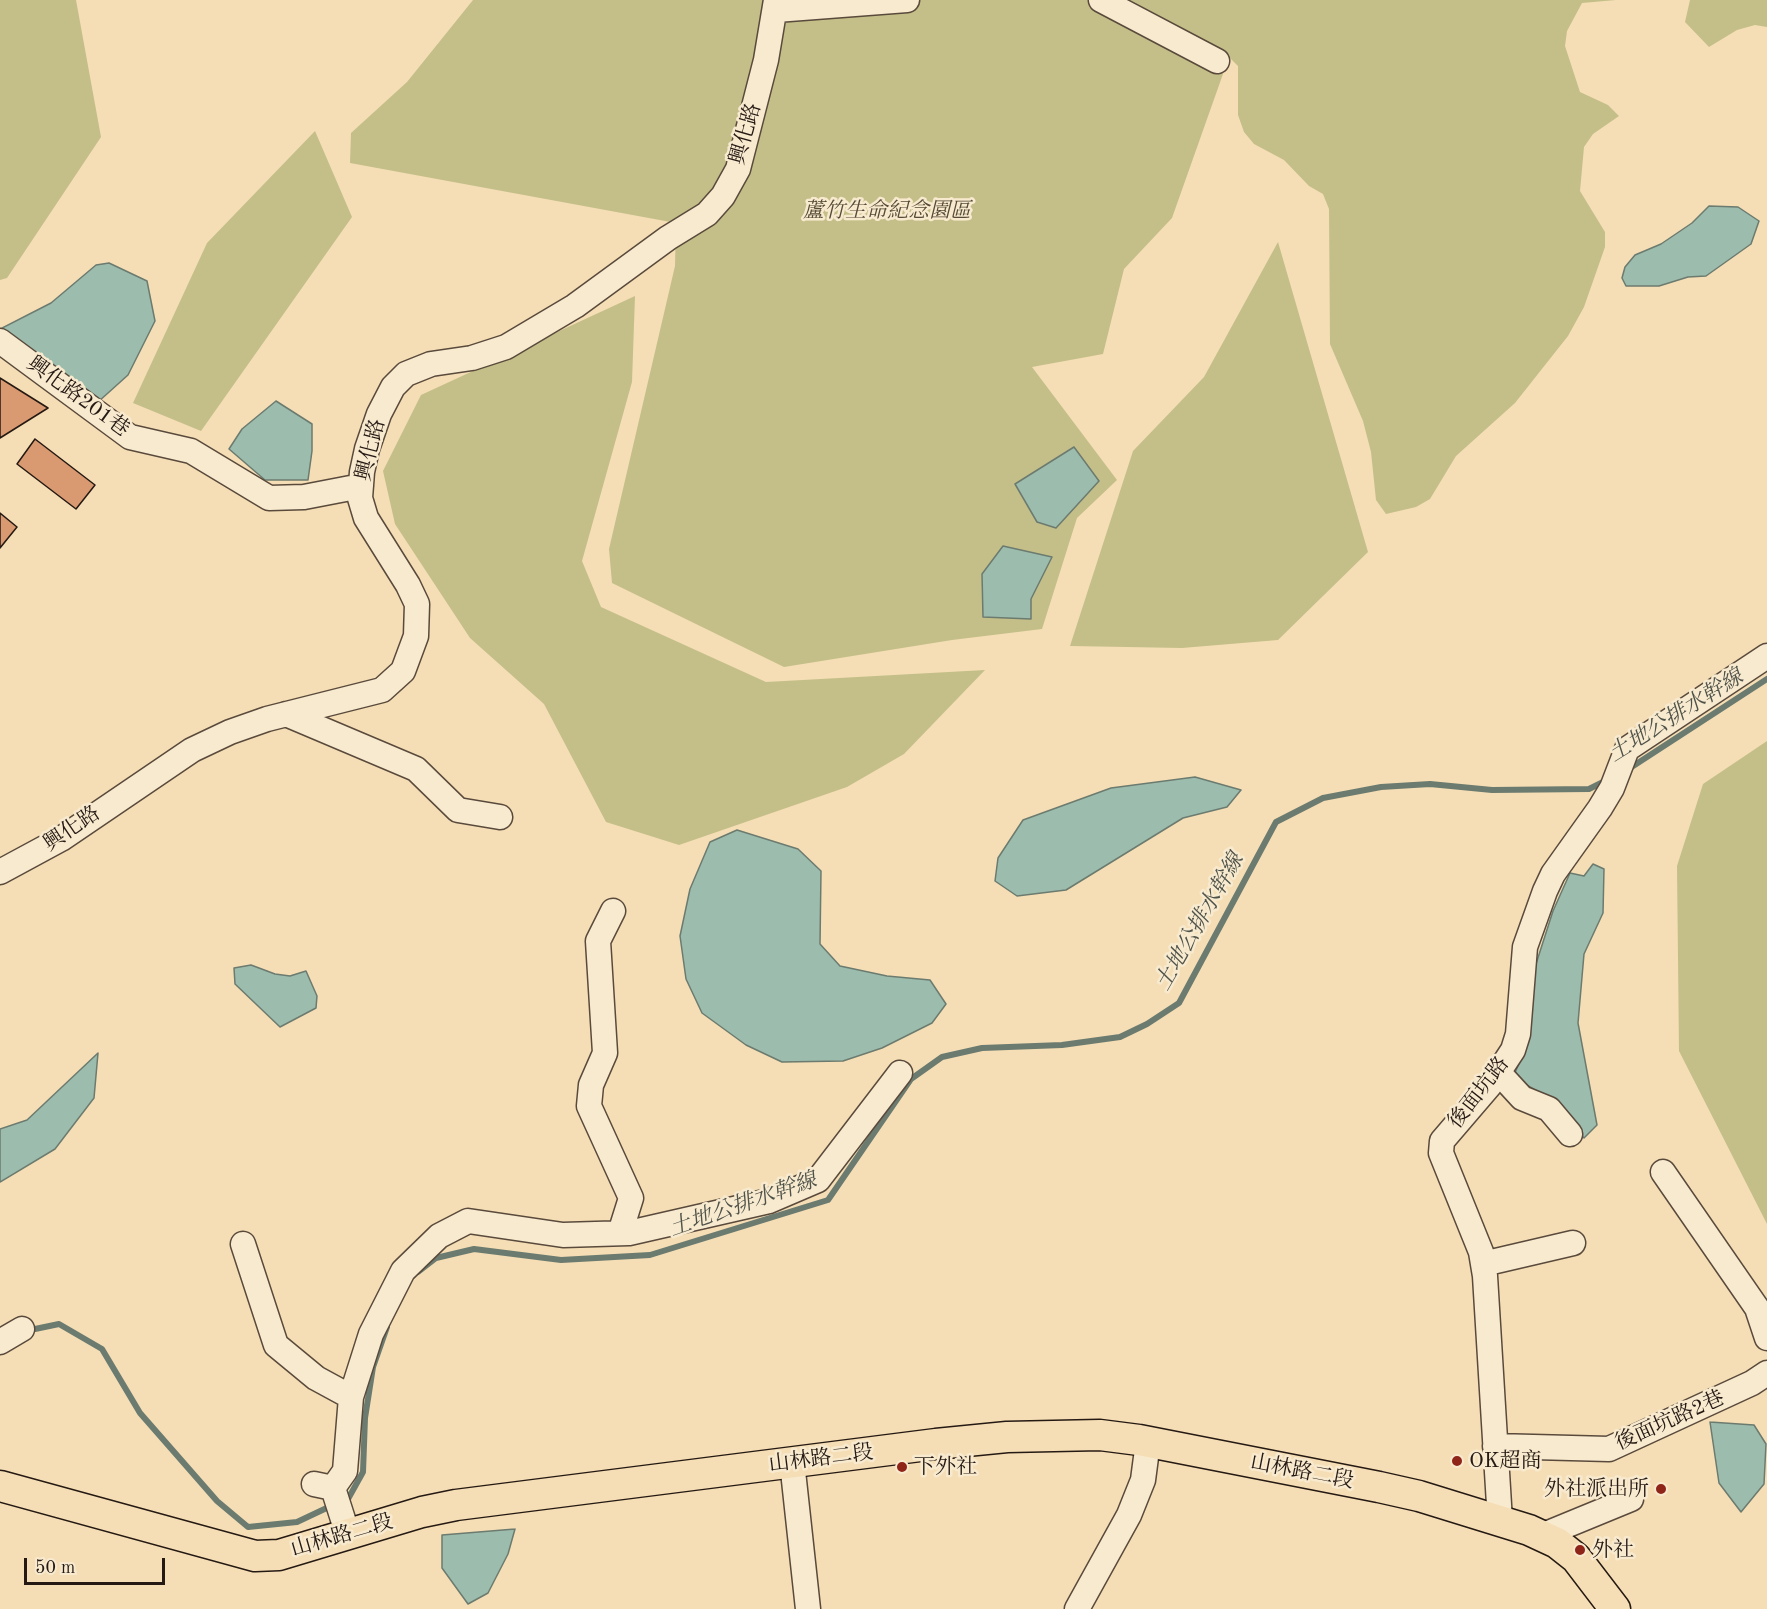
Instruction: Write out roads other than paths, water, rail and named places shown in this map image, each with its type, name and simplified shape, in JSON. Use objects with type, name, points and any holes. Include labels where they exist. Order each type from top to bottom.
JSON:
[{"type":"main road","name":"山林路二段","points":[[0,1486],[255,1556],[279,1555],[346,1528],[456,1505],[1008,1437],[1100,1435],[1148,1442],[1389,1489],[1500,1521],[1557,1543],[1576,1558],[1615,1609]]},
{"type":"street","points":[[776,5],[907,0]]},
{"type":"street","points":[[1101,0],[1217,61]]},
{"type":"street","name":"興化路","points":[[0,873],[61,839],[192,750],[230,732],[286,714],[382,690],[403,671],[416,636],[417,604],[408,585],[366,518],[360,498],[368,449],[379,414],[393,387],[406,374],[431,364],[472,358],[506,347],[575,306],[668,238],[707,214],[723,196],[738,169],[776,5]]},
{"type":"street","name":"興化路201巷","points":[[0,341],[130,437],[191,451],[269,498],[304,497],[361,486]]},
{"type":"street","name":"後面坑路","points":[[1500,1521],[1483,1264],[1478,1243],[1441,1153],[1442,1141],[1499,1073],[1518,1034],[1525,947],[1545,891],[1553,874],[1612,788],[1627,749],[1641,737],[1767,656]]},
{"type":"street","points":[[286,714],[416,769],[458,810],[500,817]]},
{"type":"street","points":[[613,910],[598,941],[605,1053],[591,1085],[589,1106],[631,1198],[620,1233]]},
{"type":"street","points":[[346,1528],[327,1488],[345,1471],[351,1398],[371,1334],[403,1271],[439,1236],[468,1221],[563,1235],[620,1233],[769,1200],[818,1179],[900,1073]]},
{"type":"street","points":[[1499,1073],[1522,1098],[1549,1109],[1570,1134]]},
{"type":"street","points":[[1663,1172],[1757,1308],[1767,1338]]},
{"type":"street","points":[[1483,1264],[1573,1243]]},
{"type":"street","points":[[243,1244],[276,1345],[316,1378],[351,1398]]},
{"type":"street","points":[[0,1342],[22,1329]]},
{"type":"street","name":"後面坑路2巷","points":[[1495,1446],[1609,1449],[1752,1383],[1767,1373]]},
{"type":"street","points":[[1077,1609],[1129,1515],[1143,1480],[1148,1442]]},
{"type":"street","points":[[792,1462],[808,1609]]},
{"type":"street","points":[[1541,1536],[1631,1499]]},
{"type":"waterway","name":"土地公排水幹線","points":[[1627,770],[1767,679]]},
{"type":"waterway","name":"土地公排水幹線","points":[[418,1272],[436,1258],[474,1249],[561,1260],[650,1255],[828,1200],[911,1079],[942,1057],[982,1048],[1062,1045],[1120,1037],[1147,1024],[1179,1003],[1276,822],[1323,798],[1381,787],[1430,784],[1492,790],[1589,789],[1607,780]]},
{"type":"waterway","name":"土地公排水幹線","points":[[35,1329],[59,1324],[102,1349],[140,1413],[217,1501],[248,1527],[297,1522],[333,1505]]},
{"type":"waterway","name":"土地公排水幹線","points":[[343,1501],[348,1499],[363,1472],[365,1418],[373,1367],[387,1327]]},
{"type":"place","name":"OK超商","points":[[1457,1461]]},
{"type":"place","name":"下外社","points":[[902,1467]]},
{"type":"place","name":"外社派出所","points":[[1661,1489]]},
{"type":"place","name":"外社","points":[[1580,1550]]},
{"type":"park label","name":"蘆竹生命紀念園區","points":[[887,211]]}]
